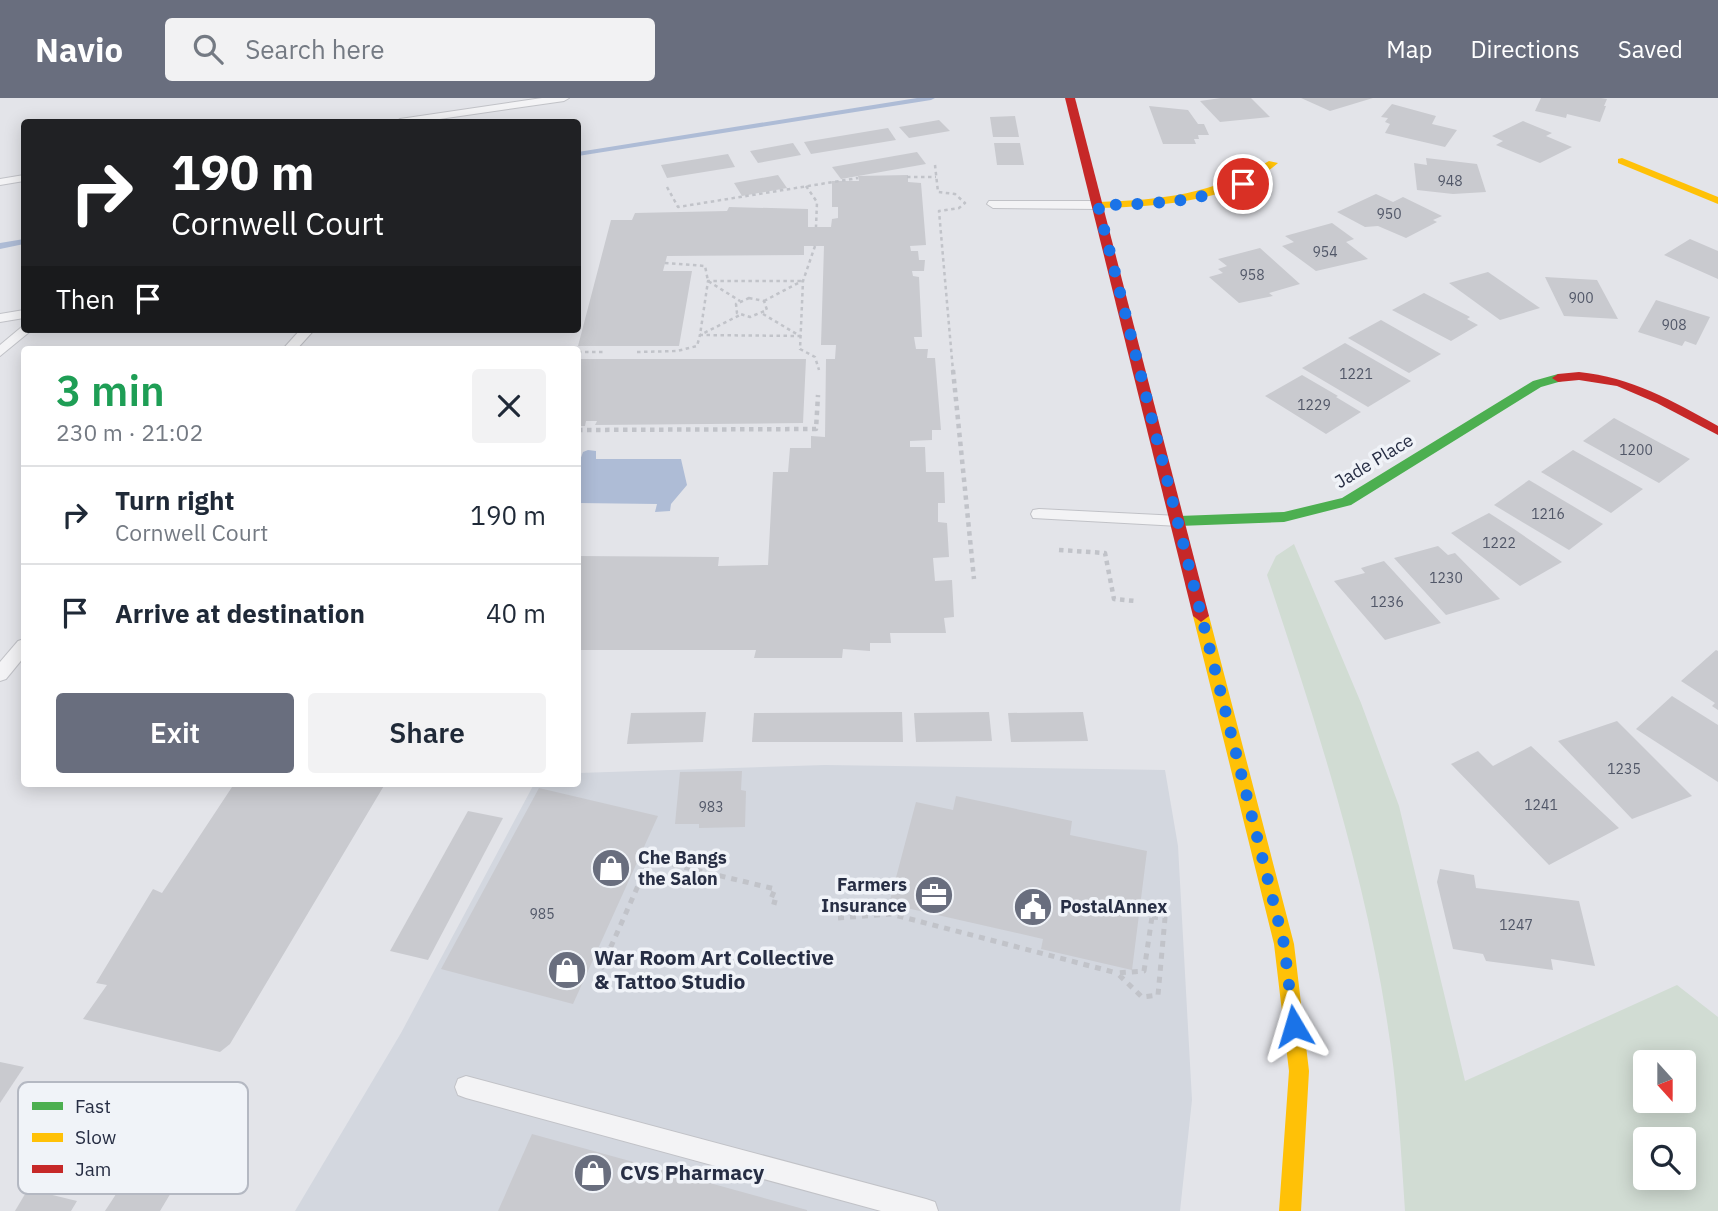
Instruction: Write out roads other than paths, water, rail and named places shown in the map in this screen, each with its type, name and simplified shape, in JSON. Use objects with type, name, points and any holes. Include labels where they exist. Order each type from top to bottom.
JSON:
[{"type":"main road","points":[[1070,98],[1284,944],[1299,1071],[1290,1211]]},
{"type":"main road","points":[[1622,162],[1718,201]]},
{"type":"main road","points":[[1098,205],[1159,204],[1206,198],[1243,184],[1273,163]]},
{"type":"main road","name":"Jade Place","points":[[1179,521],[1284,517],[1346,502],[1537,384],[1571,376],[1588,376],[1638,390],[1718,431]]},
{"type":"lane","points":[[420,119],[564,98]]},
{"type":"lane","points":[[0,182],[21,178]]},
{"type":"lane","points":[[993,204],[1098,205]]},
{"type":"lane","points":[[0,318],[21,314]]},
{"type":"lane","points":[[0,352],[21,333]]},
{"type":"lane","points":[[293,346],[304,333]]},
{"type":"lane","points":[[1039,514],[1179,521]]},
{"type":"lane","points":[[0,674],[21,650]]},
{"type":"lane","points":[[466,1087],[926,1211]]},
{"type":"water","points":[[596,451],[596,459],[681,459],[687,485],[671,504],[670,511],[655,512],[657,504],[581,503],[583,452]]},
{"type":"waterway","points":[[581,154],[931,98]]},
{"type":"waterway","points":[[0,246],[21,242]]},
{"type":"place","name":"Che Bangs the Salon","points":[[611,868]]},
{"type":"place","name":"Farmers Insurance","points":[[934,895]]},
{"type":"place","name":"PostalAnnex","points":[[1033,907]]},
{"type":"place","name":"War Room Art Collective & Tattoo Studio","points":[[567,970]]},
{"type":"place","name":"CVS Pharmacy","points":[[593,1173]]}]
